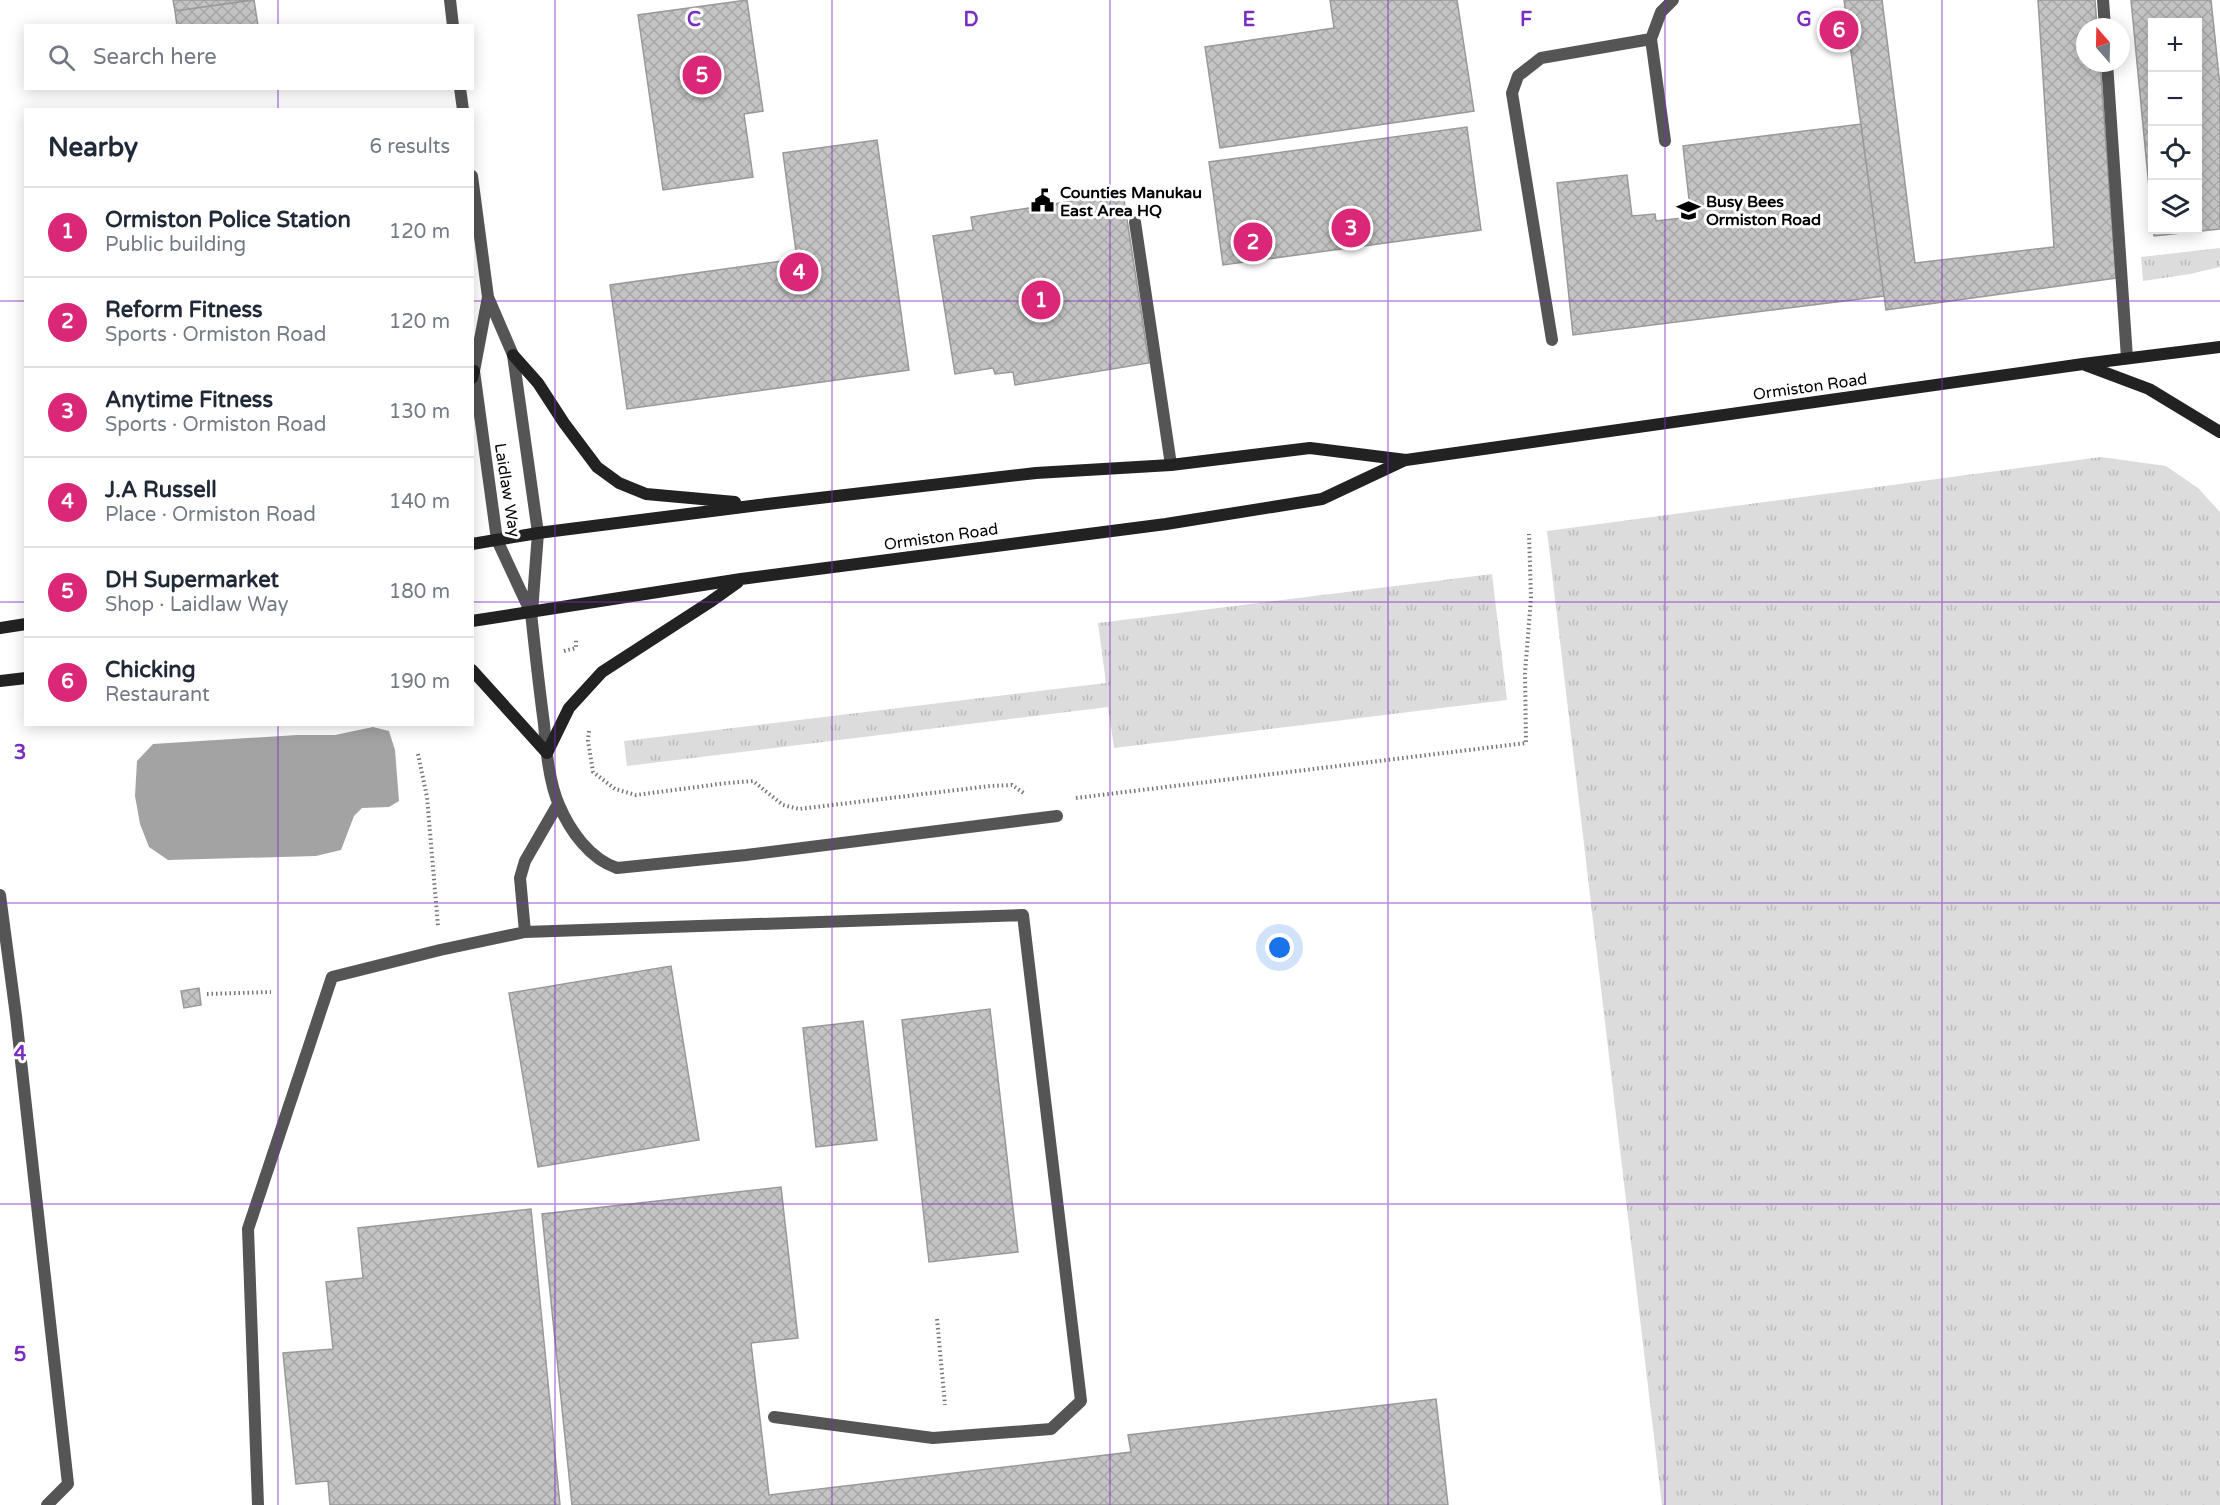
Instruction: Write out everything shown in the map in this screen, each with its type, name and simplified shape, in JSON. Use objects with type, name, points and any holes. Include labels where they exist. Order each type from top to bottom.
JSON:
[{"type":"main road","name":"Ormiston Road","points":[[474,544],[538,533],[759,505],[1036,473],[1172,465],[1310,448],[1406,460],[2083,364],[2220,347]]},
{"type":"main road","points":[[513,355],[538,382],[564,423],[597,467],[619,483],[646,494],[759,505]]},
{"type":"main road","points":[[2083,364],[2148,389],[2220,432]]},
{"type":"main road","name":"Ormiston Road","points":[[474,621],[741,579],[1166,525],[1322,499],[1406,460]]},
{"type":"main road","points":[[474,671],[547,753],[569,708],[602,672],[710,602],[741,579]]},
{"type":"main road","points":[[0,628],[24,624]]},
{"type":"main road","points":[[0,681],[24,678]]},
{"type":"street","points":[[450,0],[453,24]]},
{"type":"street","points":[[1665,141],[1651,39],[1661,12],[1673,0]]},
{"type":"street","points":[[2103,0],[2104,18]]},
{"type":"street","points":[[1552,340],[1512,93],[1518,76],[1541,58],[1651,39]]},
{"type":"street","points":[[2108,72],[2127,358]]},
{"type":"street","points":[[460,90],[463,108]]},
{"type":"street","name":"Laidlaw Way","points":[[474,191],[488,297],[513,355],[538,533],[531,613]]},
{"type":"street","points":[[1135,222],[1172,465]]},
{"type":"street","name":"Laidlaw Way","points":[[474,369],[488,297]]},
{"type":"street","name":"Laidlaw Way","points":[[474,381],[498,540],[531,613]]},
{"type":"street","points":[[531,613],[547,753],[558,804],[575,834],[585,845],[598,858],[617,868],[757,854],[1058,816]]},
{"type":"street","points":[[525,932],[520,878],[525,861],[558,804]]},
{"type":"street","points":[[0,895],[16,1016],[68,1484],[47,1505]]},
{"type":"street","points":[[258,1505],[249,1229],[332,977],[525,932],[1023,915],[1081,1401],[1051,1429],[933,1438],[774,1418]]},
{"type":"path","points":[[1070,799],[1526,743],[1525,673],[1531,598],[1529,534]]},
{"type":"path","points":[[564,651],[576,648],[576,638]]},
{"type":"path","points":[[589,724],[588,741],[593,772],[615,789],[636,795],[753,781],[783,805],[799,809],[990,786],[1012,786],[1029,796]]},
{"type":"path","points":[[418,754],[427,797],[439,933]]},
{"type":"path","points":[[207,994],[271,992]]},
{"type":"path","points":[[937,1319],[945,1405]]},
{"type":"green space","points":[[2220,248],[2220,267],[2143,281],[2141,257]]},
{"type":"green space","points":[[2101,457],[2166,466],[2198,488],[2220,512],[2220,1505],[1662,1505],[1547,531]]},
{"type":"green space","points":[[1492,574],[1507,700],[1114,748],[1108,707],[627,766],[624,741],[1106,683],[1098,623]]},
{"type":"shaded area","points":[[373,727],[389,731],[395,750],[399,801],[389,807],[362,808],[354,816],[341,850],[316,856],[168,860],[149,847],[140,824],[135,796],[137,761],[153,744],[297,735],[335,735]]},
{"type":"building","points":[[173,0],[251,0],[175,11]]},
{"type":"building","points":[[254,0],[258,24],[177,24],[175,11]]},
{"type":"building","points":[[747,0],[763,111],[744,114],[753,177],[663,190],[638,15]]},
{"type":"building","points":[[1330,0],[1457,0],[1474,111],[1220,148],[1205,47],[1334,28]]},
{"type":"building","points":[[1844,0],[1882,0],[1915,263],[2054,247],[2038,0],[2095,0],[2096,18],[2076,18],[2076,72],[2101,72],[2116,278],[1886,310]]},
{"type":"building","points":[[2131,0],[2211,0],[2220,86],[2220,229],[2202,231],[2202,18],[2148,18],[2148,177]]},
{"type":"building","points":[[1861,124],[1884,296],[1573,335],[1557,183],[1627,175],[1632,216],[1655,214],[1656,221],[1691,217],[1683,146]]},
{"type":"building","points":[[1467,127],[1481,230],[1223,265],[1209,162]]},
{"type":"building","points":[[877,140],[909,370],[627,409],[610,285],[797,259],[783,153]]},
{"type":"building","points":[[1123,193],[1149,363],[1015,385],[1013,372],[995,374],[993,368],[955,374],[933,236],[973,230],[971,217]]},
{"type":"building","points":[[671,966],[699,1140],[538,1167],[509,993]]},
{"type":"building","points":[[199,988],[201,1005],[184,1008],[181,991]]},
{"type":"building","points":[[990,1009],[1018,1252],[929,1262],[902,1020]]},
{"type":"building","points":[[863,1021],[877,1140],[816,1147],[803,1028]]},
{"type":"building","points":[[781,1187],[798,1338],[751,1343],[769,1495],[1131,1452],[1128,1435],[1436,1399],[1448,1505],[572,1505],[542,1214]]},
{"type":"building","points":[[531,1209],[560,1505],[330,1505],[328,1481],[296,1484],[283,1353],[333,1349],[326,1282],[363,1278],[358,1228]]},
{"type":"place","name":"Chicking","points":[[1839,30]]},
{"type":"place","name":"DH Supermarket","points":[[702,75]]},
{"type":"place","name":"Counties Manukau East Area HQ","points":[[1042,201]]},
{"type":"place","name":"Busy Bees Ormiston Road","points":[[1688,210]]},
{"type":"place","name":"Anytime Fitness","points":[[1351,228]]},
{"type":"place","name":"Reform Fitness","points":[[1253,242]]},
{"type":"place","name":"J.A Russell","points":[[799,272]]},
{"type":"place","name":"Ormiston Police Station","points":[[1041,300]]}]
